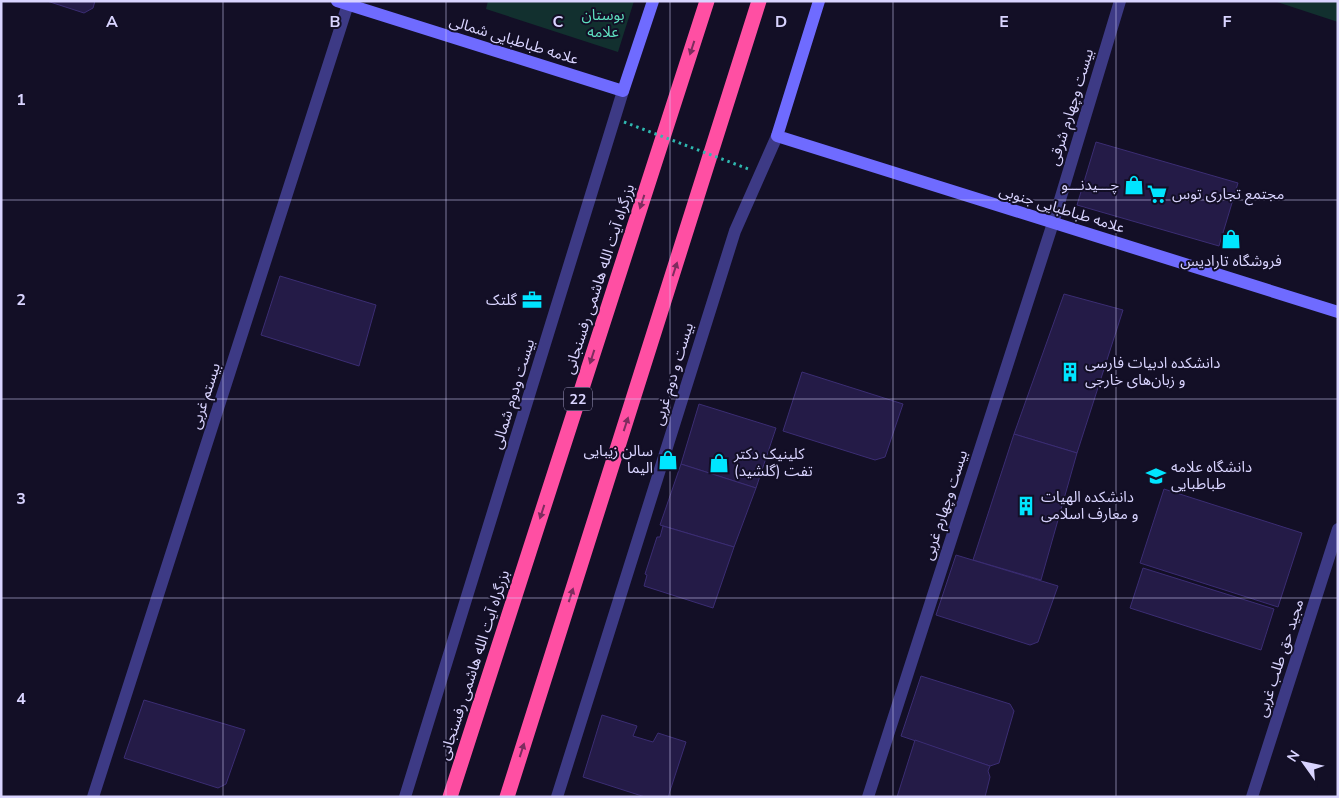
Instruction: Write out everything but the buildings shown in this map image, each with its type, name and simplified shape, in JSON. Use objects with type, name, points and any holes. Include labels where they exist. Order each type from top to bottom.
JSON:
[{"type":"highway","name":"بزرگراه آیت الله هاشمی رفسنجانی","points":[[450,797],[707,1]]},
{"type":"highway","points":[[507,797],[759,1]]},
{"type":"street","name":"بیست ودوم شمالی","points":[[405,797],[623,91],[653,1]]},
{"type":"street","points":[[777,136],[819,1]]},
{"type":"street","name":"بیست وچهارم شرقی","points":[[1052,223],[1120,1]]},
{"type":"street","name":"علامه طباطبایی شمالی","points":[[345,2],[623,91]]},
{"type":"street","name":"بیستم غربی","points":[[93,797],[345,2]]},
{"type":"street","name":"علامه طباطبایی جنوبی","points":[[777,136],[1338,312]]},
{"type":"street","name":"بیست و دوم غربی","points":[[557,797],[735,231],[777,136]]},
{"type":"street","name":"بیست وچهارم غربی","points":[[868,797],[1052,223]]},
{"type":"street","name":"مجید حق طلب غربی","points":[[1252,797],[1338,529]]},
{"type":"path","points":[[624,122],[750,170]]},
{"type":"green space","name":"بوستان علامه","points":[[488,1],[634,1],[618,52],[486,9]]},
{"type":"green space","points":[[1274,1],[1338,1],[1338,22]]},
{"type":"place","name":"چـــیدنـــو","points":[[1134,185]]},
{"type":"place","name":"مجتمع تجاری توس","points":[[1157,194]]},
{"type":"place","name":"فروشگاه تارادیس","points":[[1231,239]]},
{"type":"place","name":"گلتک","points":[[532,300]]},
{"type":"place","name":"دانشکده ادبیات فارسی و زبان‌های خارجی","points":[[1070,372]]},
{"type":"place","name":"سالن زیبایی الیما","points":[[668,460]]},
{"type":"place","name":"کلینیک دکتر تفت (گلشید)","points":[[719,463]]},
{"type":"place","name":"دانشگاه علامه طباطبایی","points":[[1156,476]]},
{"type":"place","name":"دانشکده الهیات و معارف اسلامی","points":[[1026,506]]}]
